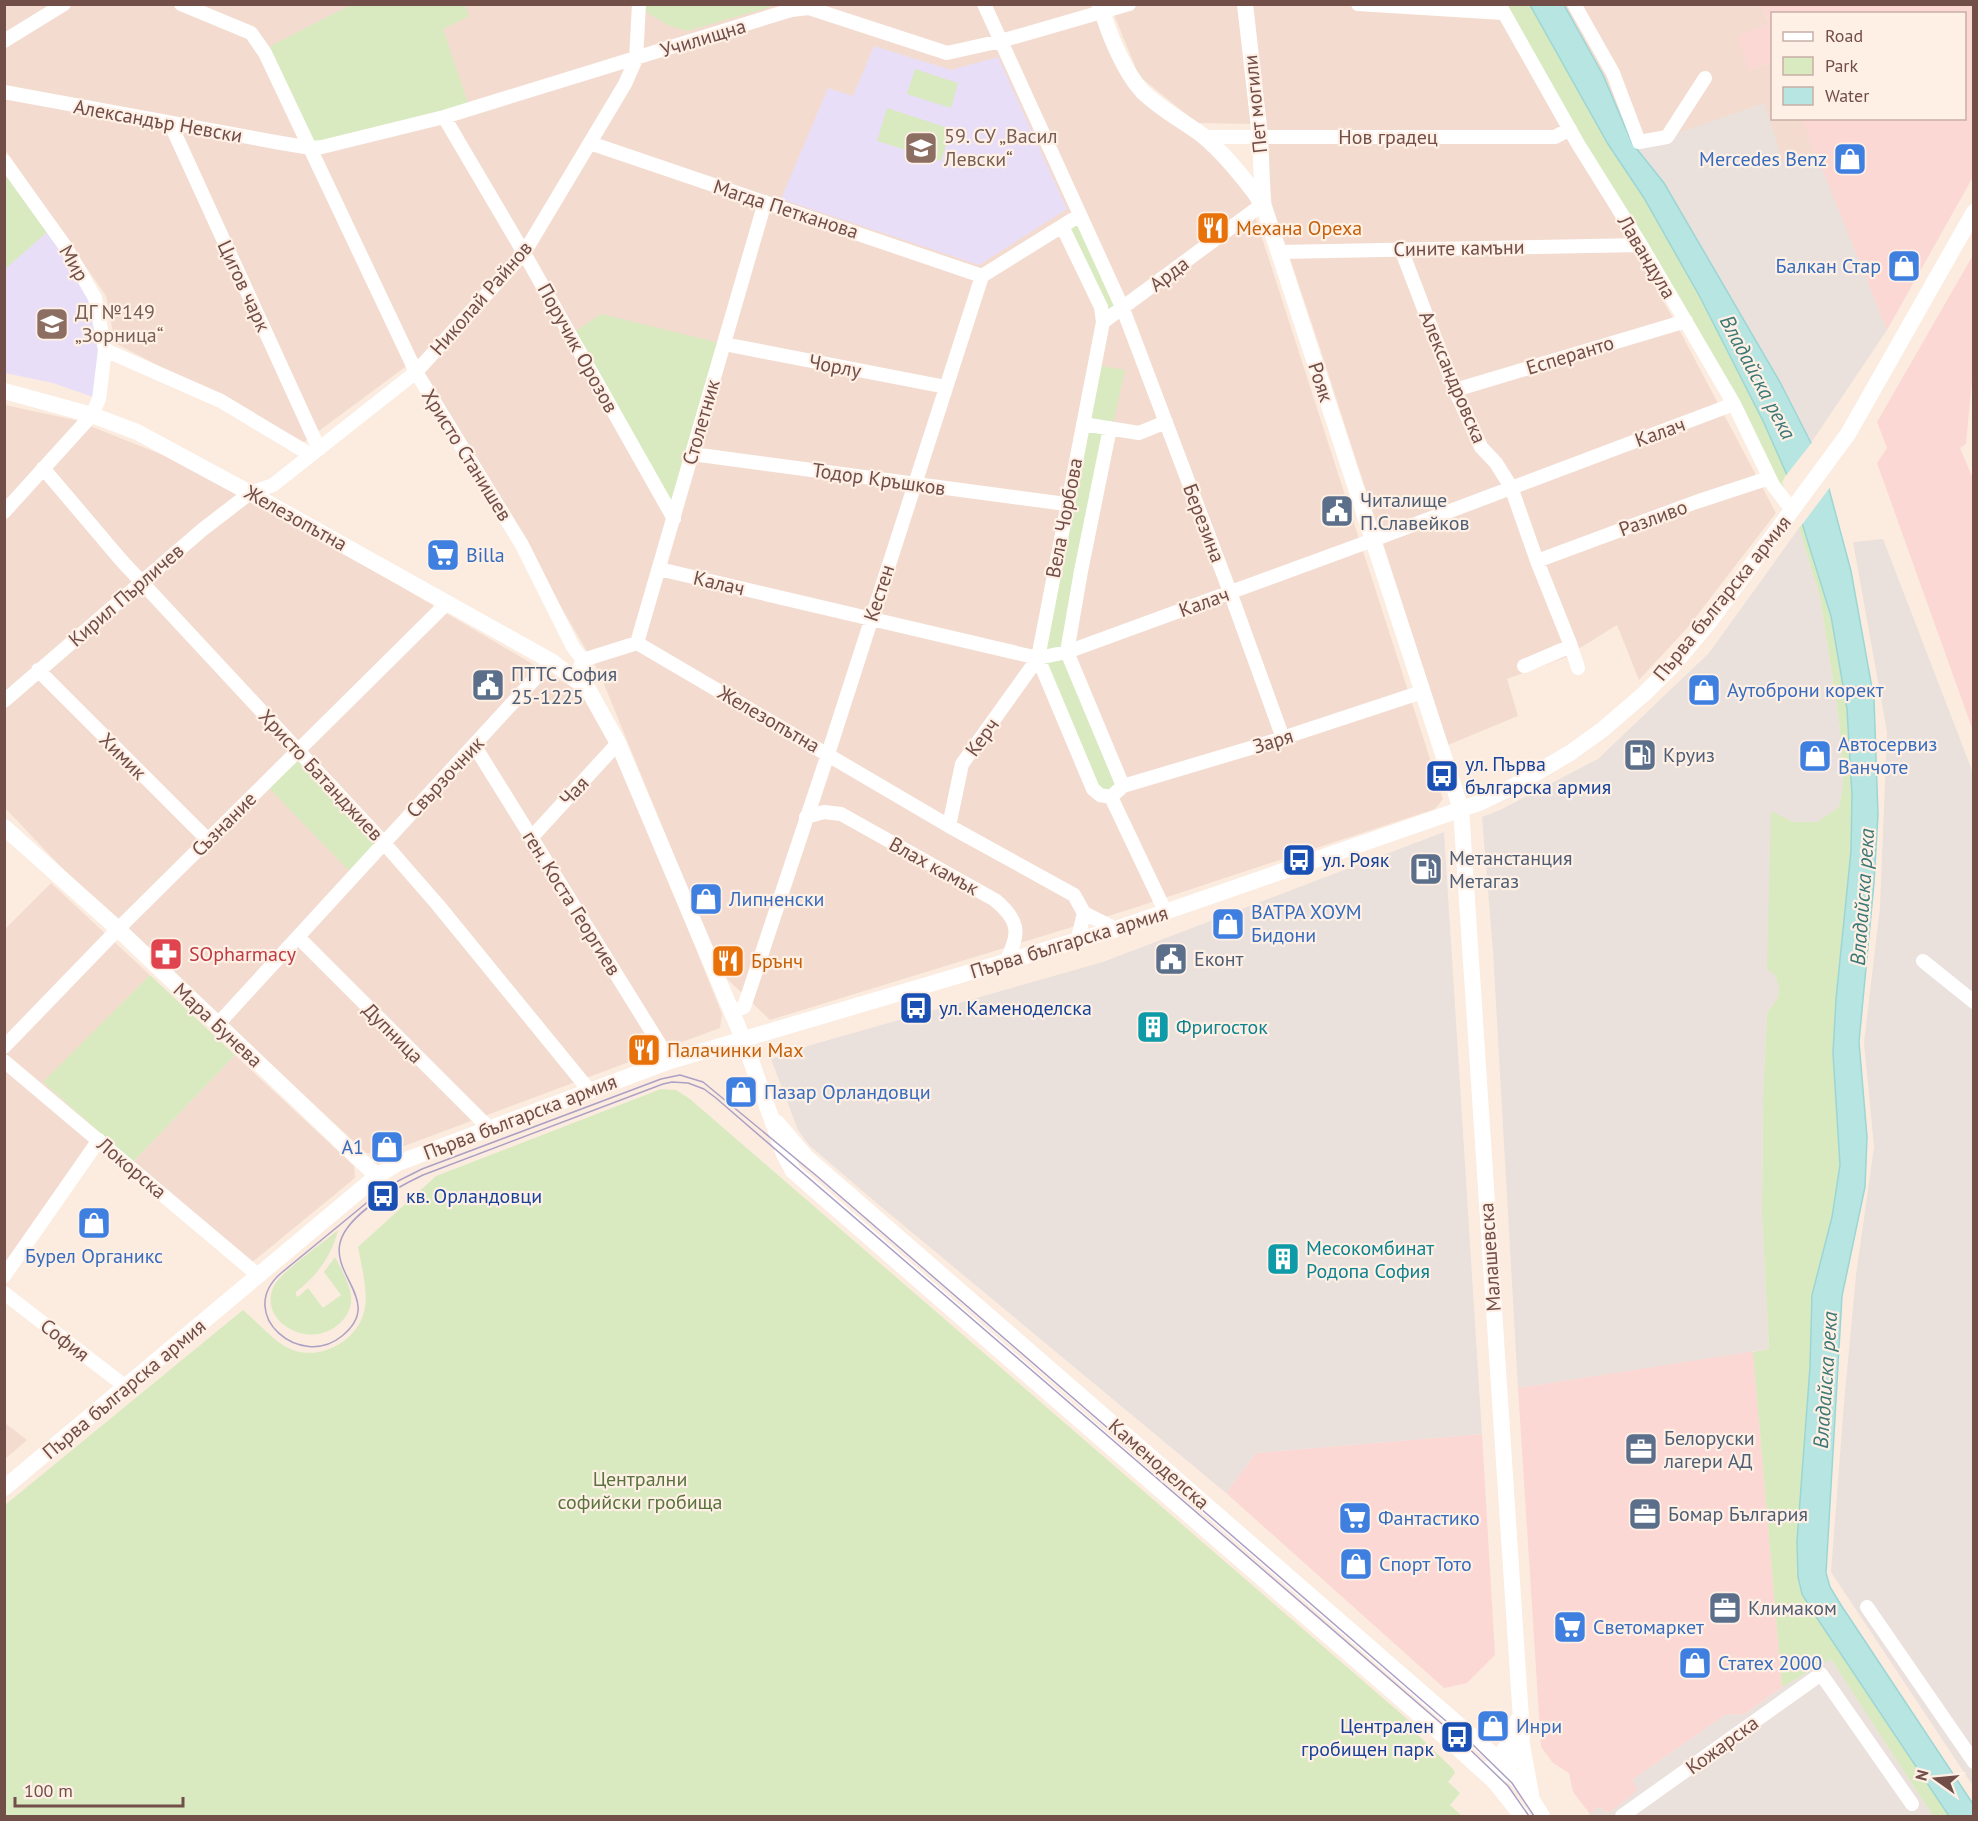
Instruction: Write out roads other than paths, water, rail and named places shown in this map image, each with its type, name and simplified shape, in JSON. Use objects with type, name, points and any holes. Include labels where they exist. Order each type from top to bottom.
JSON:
[{"type":"street","points":[[4,41],[64,4]]},
{"type":"street","name":"Христо Станишев","points":[[181,4],[251,33],[265,53],[416,372],[522,545],[573,647],[583,660]]},
{"type":"street","name":"Николай Райнов","points":[[250,493],[273,485],[416,372],[524,253],[625,84],[636,59],[639,4]]},
{"type":"street","points":[[984,4],[1123,309]]},
{"type":"street","name":"Училищна","points":[[311,148],[333,146],[444,117],[810,6],[947,53],[1001,41],[1101,8],[1129,4]]},
{"type":"street","name":"Пет могили","points":[[1245,4],[1260,136],[1263,204]]},
{"type":"street","points":[[1358,4],[1501,8]]},
{"type":"street","points":[[1574,4],[1613,73],[1639,142],[1666,138],[1705,78]]},
{"type":"street","name":"Рояк","points":[[1101,8],[1129,74],[1144,92],[1204,137],[1263,204],[1461,809]]},
{"type":"street","name":"Лавандула","points":[[1501,8],[1570,129],[1734,404],[1769,478],[1779,495],[1792,510]]},
{"type":"street","name":"Александър Невски","points":[[4,92],[311,148]]},
{"type":"street","name":"Поручик Орозов","points":[[444,117],[524,253],[674,519]]},
{"type":"street","name":"Цигов чарк","points":[[170,123],[315,452]]},
{"type":"street","name":"Нов градец","points":[[1204,137],[1555,137],[1570,129]]},
{"type":"street","name":"Магда Петканова","points":[[590,143],[982,276]]},
{"type":"street","name":"Мир","points":[[4,160],[66,246],[95,298],[105,350],[99,399],[92,415]]},
{"type":"street","name":"Столетник","points":[[637,643],[765,202]]},
{"type":"street","name":"Арда","points":[[1103,322],[1263,204]]},
{"type":"street","name":"Първа българска армия","points":[[4,1488],[377,1176],[398,1163],[670,1061],[1077,942],[1166,913],[1461,809],[1514,786],[1570,753],[1602,730],[1645,693],[1674,664],[1710,621],[1848,434],[1974,212]]},
{"type":"street","points":[[982,276],[1080,215]]},
{"type":"street","name":"Вела Чорбова","points":[[1038,658],[1103,322],[1101,307],[1062,226]]},
{"type":"street","name":"Сините камъни","points":[[1278,252],[1641,245]]},
{"type":"street","name":"Александровска","points":[[1401,249],[1455,390],[1481,447],[1496,463],[1511,487],[1578,668]]},
{"type":"street","name":"Кестен","points":[[732,1012],[744,1007],[982,276]]},
{"type":"street","name":"Березина","points":[[1123,309],[1283,738]]},
{"type":"street","name":"Есперанто","points":[[1455,390],[1686,321]]},
{"type":"street","name":"Чорлу","points":[[724,344],[946,387]]},
{"type":"street","points":[[105,350],[221,401],[315,452]]},
{"type":"street","name":"Железопътна","points":[[4,391],[92,415],[137,432],[551,661],[574,677]]},
{"type":"street","name":"Калач","points":[[659,569],[1038,658],[1067,652],[1734,404]]},
{"type":"street","points":[[4,512],[92,415]]},
{"type":"street","points":[[1083,423],[1139,433],[1166,422]]},
{"type":"street","name":"Вела Чорбова","points":[[1067,652],[1110,428]]},
{"type":"street","name":"Тодор Кръшков","points":[[692,454],[1066,504]]},
{"type":"street","name":"Христо Батанджиев","points":[[43,468],[141,581],[384,843],[438,905],[589,1090]]},
{"type":"street","name":"Разливо","points":[[1537,561],[1696,502],[1769,478]]},
{"type":"street","name":"Кирил Пърличев","points":[[4,701],[201,530],[250,493]]},
{"type":"street","points":[[1054,566],[1081,571]]},
{"type":"street","name":"Съзнание","points":[[4,1047],[118,929],[447,603]]},
{"type":"street","points":[[637,643],[583,660],[574,677],[594,696],[618,743],[744,1041]]},
{"type":"street","name":"Железопътна","points":[[637,643],[949,826]]},
{"type":"street","points":[[1524,666],[1571,646]]},
{"type":"street","points":[[1067,652],[1123,786],[1111,797]]},
{"type":"street","points":[[1038,658],[1093,789],[1100,795],[1111,797]]},
{"type":"street","name":"Керч","points":[[949,826],[962,764],[1038,658]]},
{"type":"street","name":"Свързочник","points":[[217,1025],[551,661]]},
{"type":"street","name":"Химик","points":[[38,670],[207,840]]},
{"type":"street","name":"Заря","points":[[1123,786],[1283,738],[1422,692]]},
{"type":"street","name":"Чая","points":[[531,838],[618,743]]},
{"type":"street","name":"ген. Коста Георгиев","points":[[474,746],[670,1061]]},
{"type":"street","points":[[1111,797],[1166,913]]},
{"type":"street","name":"Малашевска","points":[[1461,809],[1522,1745],[1514,1759],[1502,1764]]},
{"type":"street","name":"Влах камък","points":[[806,817],[824,812],[841,814],[995,900],[1010,912],[1017,930],[1012,950],[1006,961]]},
{"type":"street","points":[[949,826],[1074,895],[1084,913],[1116,929]]},
{"type":"street","name":"Мара Бунева","points":[[4,827],[118,929],[377,1176]]},
{"type":"street","points":[[1077,942],[1084,913]]},
{"type":"street","name":"Дупница","points":[[297,937],[489,1128]]},
{"type":"street","points":[[1923,961],[1974,1002]]},
{"type":"street","name":"Каменоделска","points":[[744,1041],[784,1154],[794,1171],[1491,1778],[1522,1816]]},
{"type":"street","name":"Локорска","points":[[4,1061],[260,1276]]},
{"type":"street","name":"Каменоделска","points":[[771,1115],[806,1158],[1473,1737],[1525,1789],[1542,1816]]},
{"type":"street","points":[[4,1276],[99,1140]]},
{"type":"street","name":"София","points":[[4,1293],[126,1387]]},
{"type":"street","points":[[1867,1607],[1974,1762]]},
{"type":"street","name":"Кожарска","points":[[1622,1816],[1821,1674],[1912,1804]]},
{"type":"street","name":"Малашевска","points":[[1491,1778],[1502,1764],[1512,1739],[1520,1705]]},
{"type":"street","points":[[1473,1737],[1498,1739],[1517,1724]]},
{"type":"street","points":[[1522,1745],[1533,1801]]},
{"type":"water","name":"Владайска река","points":[[1530,5],[1564,5],[1603,75],[1632,143],[1664,183],[1781,384],[1811,443],[1829,489],[1851,571],[1874,699],[1878,815],[1859,1042],[1867,1137],[1865,1187],[1842,1296],[1826,1573],[1830,1587],[1841,1605],[1973,1804],[1973,1816],[1949,1816],[1813,1612],[1802,1594],[1798,1577],[1797,1541],[1810,1367],[1812,1295],[1832,1217],[1840,1165],[1833,1053],[1836,999],[1851,851],[1852,795],[1847,709],[1831,616],[1787,475],[1764,423],[1700,297],[1644,198],[1608,144]]},
{"type":"tram line","points":[[1529,1816],[1508,1786],[1457,1737],[704,1089],[688,1083],[663,1084],[423,1175],[375,1203],[352,1222],[340,1243],[339,1255],[357,1301],[358,1312],[353,1324],[342,1336],[326,1345],[309,1346],[292,1342],[279,1333],[269,1321],[265,1306],[268,1290],[280,1274],[381,1191],[422,1169],[661,1079],[680,1075],[703,1082],[818,1177],[1469,1741],[1512,1783],[1534,1816]]},
{"type":"place","name":"59. СУ „Васил Левски“","points":[[921,148]]},
{"type":"place","name":"Mercedes Benz","points":[[1850,159]]},
{"type":"place","name":"Механа Ореха","points":[[1213,228]]},
{"type":"place","name":"Балкан Стар","points":[[1904,266]]},
{"type":"place","name":"ДГ №149 „Зорница“","points":[[52,324]]},
{"type":"place","name":"Читалище П.Славейков","points":[[1337,511]]},
{"type":"place","name":"Billa","points":[[443,555]]},
{"type":"place","name":"ПТТС София 25-1225","points":[[488,685]]},
{"type":"place","name":"Аутоброни корект","points":[[1704,690]]},
{"type":"place","name":"Круиз","points":[[1640,755]]},
{"type":"place","name":"Автосервиз Ванчоте","points":[[1815,756]]},
{"type":"place","name":"ул. Първа българска армия","points":[[1442,776]]},
{"type":"place","name":"ул. Рояк","points":[[1299,860]]},
{"type":"place","name":"Метанстанция Метагаз","points":[[1426,869]]},
{"type":"place","name":"Липненски","points":[[706,899]]},
{"type":"place","name":"ВАТРА ХОУМ Бидони","points":[[1228,924]]},
{"type":"place","name":"SOpharmacy","points":[[166,954]]},
{"type":"place","name":"Еконт","points":[[1171,959]]},
{"type":"place","name":"Брънч","points":[[728,961]]},
{"type":"place","name":"ул. Каменоделска","points":[[916,1008]]},
{"type":"place","name":"Фригосток","points":[[1153,1027]]},
{"type":"place","name":"Палачинки Max","points":[[644,1050]]},
{"type":"place","name":"Пазар Орландовци","points":[[741,1092]]},
{"type":"place","name":"A1","points":[[387,1147]]},
{"type":"place","name":"кв. Орландовци","points":[[383,1196]]},
{"type":"place","name":"Бурел Органикс","points":[[94,1223]]},
{"type":"place","name":"Месокомбинат Родопа София","points":[[1283,1259]]},
{"type":"place","name":"Белоруски лагери АД","points":[[1641,1449]]},
{"type":"place","name":"Бомар България","points":[[1645,1514]]},
{"type":"place","name":"Фантастико","points":[[1355,1518]]},
{"type":"place","name":"Спорт Тото","points":[[1356,1564]]},
{"type":"place","name":"Климаком","points":[[1725,1608]]},
{"type":"place","name":"Светомаркет","points":[[1570,1627]]},
{"type":"place","name":"Статех 2000","points":[[1695,1663]]},
{"type":"place","name":"Инри","points":[[1493,1726]]},
{"type":"place","name":"Централен гробищен парк","points":[[1457,1737]]},
{"type":"park label","name":"Централни софийски гробища","points":[[640,1490]]}]
